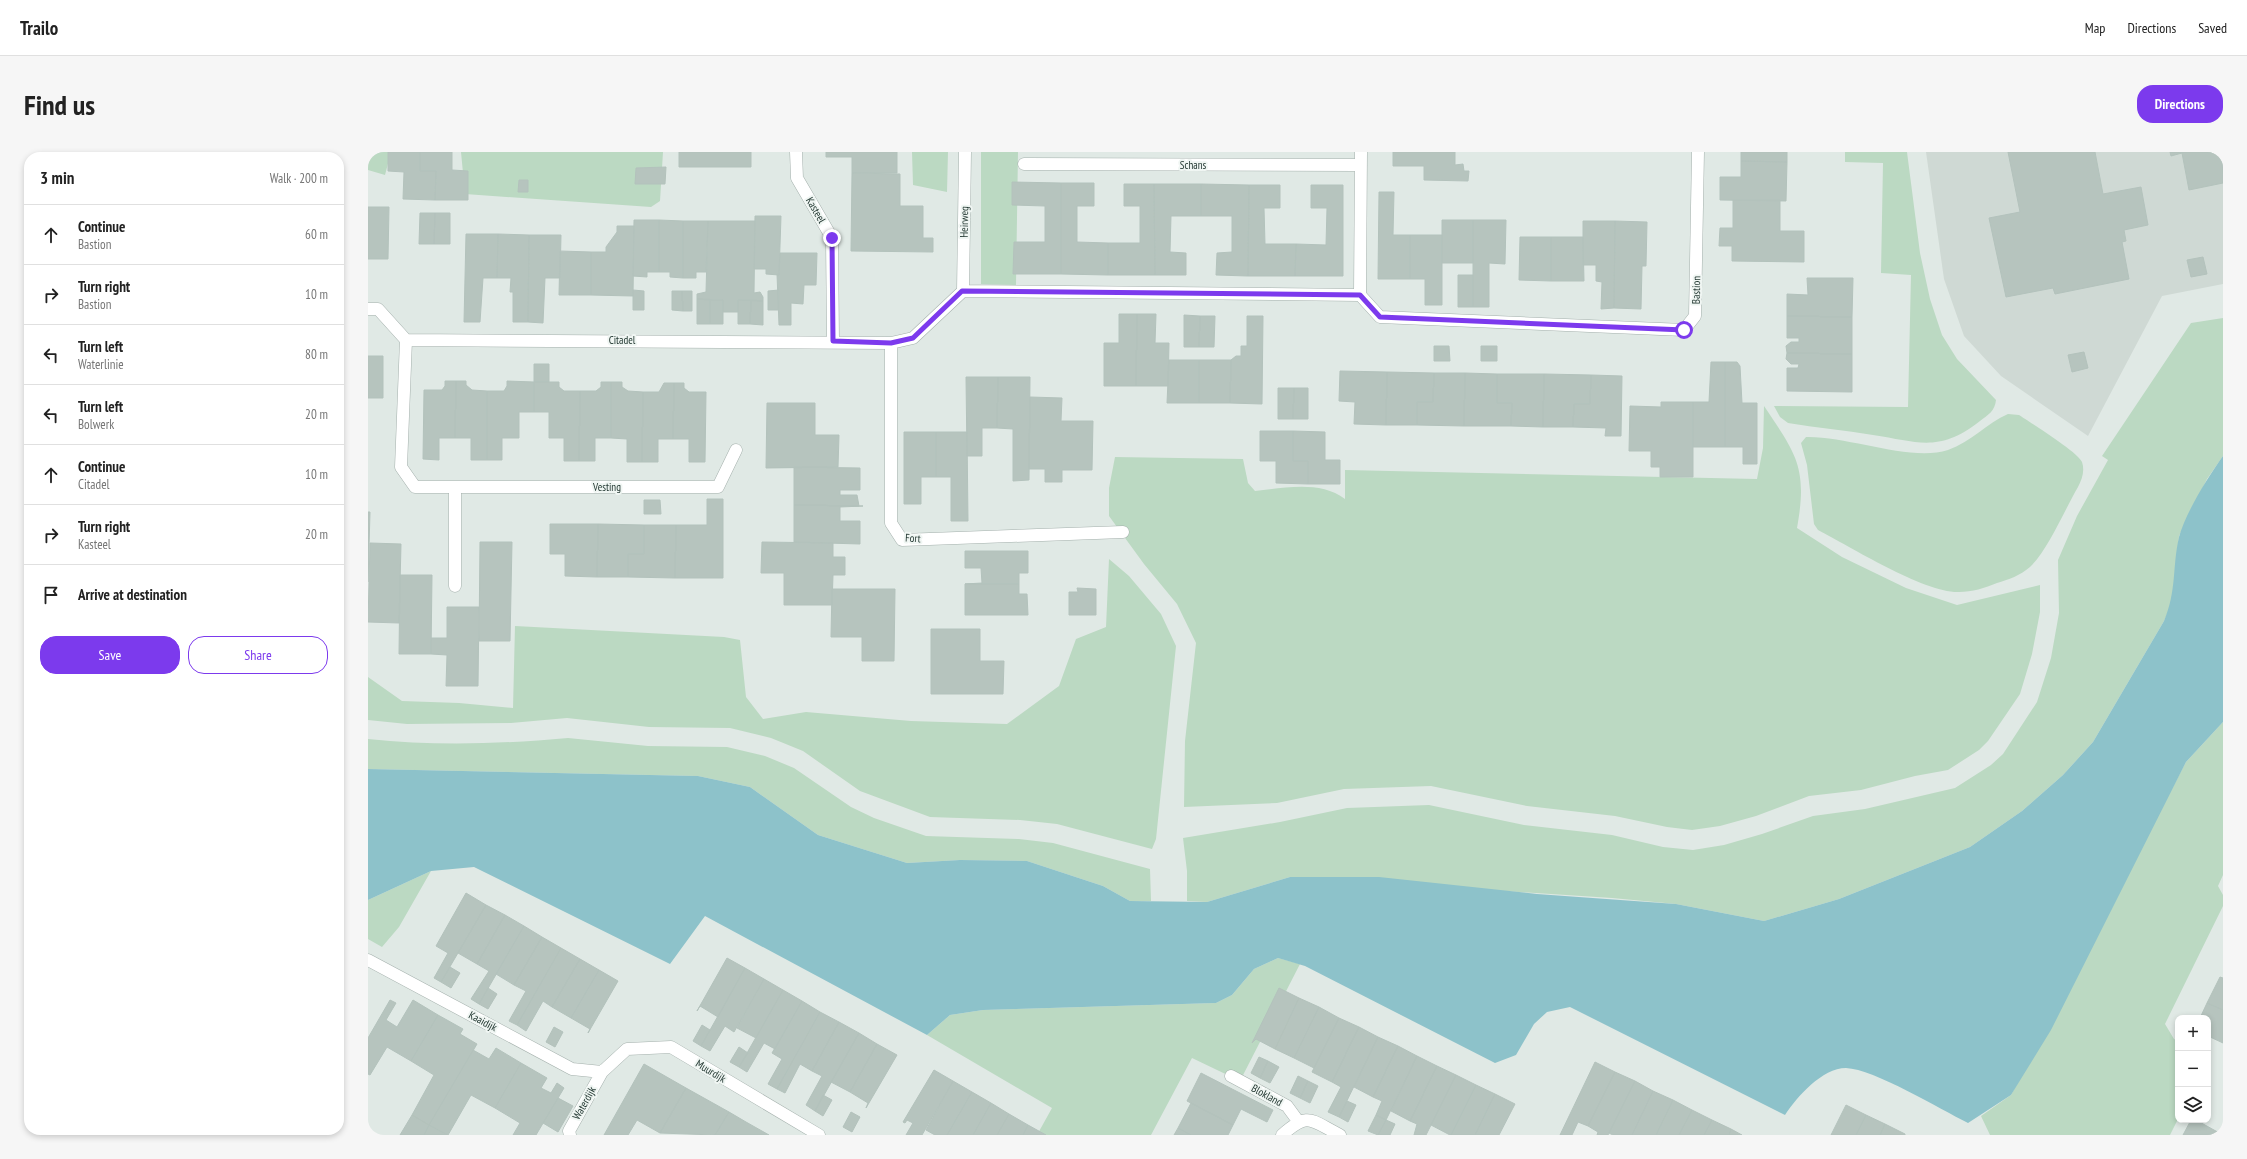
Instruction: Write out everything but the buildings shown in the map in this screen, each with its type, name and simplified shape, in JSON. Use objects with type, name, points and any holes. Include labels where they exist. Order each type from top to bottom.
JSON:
[{"type":"street","name":"Kasteel","points":[[796,152],[797,178],[832,238],[833,341]]},
{"type":"street","name":"Heirweg","points":[[962,291],[965,152]]},
{"type":"street","points":[[962,291],[1360,295],[1361,152]]},
{"type":"street","name":"Bastion","points":[[1360,295],[1380,317],[1684,330],[1695,316],[1698,152]]},
{"type":"street","name":"Schans","points":[[1024,164],[1361,165]]},
{"type":"street","name":"Citadel","points":[[406,340],[833,341],[891,343],[913,338],[962,291]]},
{"type":"street","points":[[368,309],[378,309],[406,340]]},
{"type":"street","name":"Vesting","points":[[406,340],[401,467],[415,487],[718,487],[736,450]]},
{"type":"street","name":"Fort","points":[[891,343],[891,523],[902,540],[1123,532]]},
{"type":"street","points":[[455,488],[455,586]]},
{"type":"street","name":"Kaaidijk","points":[[368,960],[572,1069],[602,1072]]},
{"type":"street","name":"Muurdijk","points":[[602,1072],[627,1049],[671,1047],[819,1135]]},
{"type":"street","name":"Waterdijk","points":[[570,1135],[569,1131],[602,1072]]},
{"type":"street","name":"Blokland","points":[[1231,1076],[1287,1106],[1298,1121]]},
{"type":"street","points":[[1282,1135],[1298,1121],[1309,1120],[1340,1135]]},
{"type":"shaded area","points":[[1926,152],[2223,152],[2223,284],[2162,296],[2088,436],[2001,376],[1964,336],[1944,279]]},
{"type":"green space","points":[[368,152],[391,152],[385,175],[368,170]]},
{"type":"green space","points":[[461,152],[663,152],[660,201],[651,207],[465,194]]},
{"type":"green space","points":[[912,152],[948,152],[947,192],[913,185]]},
{"type":"green space","points":[[981,152],[1018,152],[1016,285],[981,284]]},
{"type":"green space","points":[[1845,152],[1907,152],[1920,253],[1930,299],[1942,335],[1957,359],[1996,400],[1993,410],[1988,415],[1966,431],[1952,438],[1928,443],[1916,442],[1788,423],[1780,417],[1774,406],[1908,407],[1911,275],[1881,273],[1883,163],[1845,162]]},
{"type":"green space","points":[[2223,318],[2223,456],[2207,479],[2179,536],[2172,603],[2164,621],[2093,742],[2063,775],[2022,811],[1970,847],[1839,899],[1764,921],[1676,904],[1612,898],[1290,877],[1207,902],[1187,901],[1187,871],[1183,838],[1280,822],[1347,808],[1429,805],[1524,825],[1612,835],[1663,847],[1693,850],[1724,845],[1762,834],[1813,816],[1865,809],[1955,788],[1991,765],[2003,754],[2037,702],[2051,658],[2059,613],[2058,560],[2077,516],[2108,460],[2102,456],[2191,323]]},
{"type":"green space","points":[[1764,406],[1784,437],[1797,462],[1801,490],[1797,528],[1842,557],[1906,588],[1957,605],[2040,585],[2040,612],[2032,654],[2020,694],[1988,741],[1979,750],[1948,770],[1915,776],[1861,790],[1809,796],[1756,816],[1720,826],[1692,830],[1667,827],[1615,816],[1527,806],[1431,786],[1344,789],[1277,803],[1184,807],[1185,741],[1196,643],[1177,604],[1144,564],[1109,516],[1109,488],[1115,457],[1243,459],[1248,483],[1255,491],[1290,487],[1313,487],[1335,493],[1345,499],[1345,470],[1757,479],[1763,448]]},
{"type":"green space","points":[[2008,414],[2019,415],[2063,445],[2079,457],[2082,462],[2083,469],[2083,475],[2079,484],[2050,540],[2037,560],[2019,575],[1983,588],[1964,592],[1944,590],[1927,585],[1888,568],[1818,530],[1814,524],[1807,465],[1801,443],[1806,437],[1841,440],[1898,451],[1933,453],[1956,447],[1993,422]]},
{"type":"green space","points":[[1109,559],[1129,576],[1161,614],[1176,646],[1156,839],[1152,849],[1057,824],[1020,820],[930,817],[860,791],[803,751],[771,738],[730,728],[649,727],[567,718],[511,723],[407,724],[368,720],[368,677],[402,701],[459,703],[513,708],[515,626],[724,637],[740,640],[746,697],[763,719],[806,712],[911,721],[1007,724],[1059,686],[1076,639],[1106,627]]},
{"type":"green space","points":[[2223,722],[2223,875],[2218,886],[2223,895],[2223,906],[2165,1024],[2175,1040],[2176,1123],[2170,1135],[1990,1135],[1981,1116],[2011,1095],[2186,762]]},
{"type":"green space","points":[[568,738],[648,746],[727,747],[765,756],[794,768],[851,807],[874,818],[926,836],[1019,839],[1053,843],[1150,869],[1151,901],[1130,901],[1103,886],[1027,861],[960,860],[907,863],[818,835],[750,787],[698,776],[368,769],[368,739],[418,743],[468,743],[518,742]]},
{"type":"green space","points":[[431,871],[399,927],[382,947],[368,939],[368,900]]},
{"type":"green space","points":[[1278,958],[1300,964],[1240,1081],[1192,1058],[1151,1135],[1037,1135],[1052,1108],[927,1035],[950,1015],[983,1010],[1216,1003],[1232,995],[1254,969]]},
{"type":"water","points":[[2223,456],[2223,722],[2186,762],[2051,1030],[2011,1095],[1968,1123],[1890,1082],[1858,1070],[1846,1068],[1837,1069],[1819,1078],[1803,1092],[1785,1115],[1570,1007],[1547,1012],[1534,1024],[1516,1055],[1495,1063],[1305,966],[1278,958],[1254,969],[1232,995],[1216,1003],[983,1010],[950,1015],[927,1035],[705,916],[670,964],[474,867],[431,871],[368,900],[368,769],[698,776],[750,787],[818,835],[907,863],[960,860],[1027,861],[1103,886],[1130,901],[1207,902],[1290,877],[1379,877],[1537,894],[1676,904],[1764,921],[1839,899],[1970,847],[2022,811],[2063,775],[2093,742],[2164,621],[2173,589],[2177,548],[2182,527],[2198,495]]},
{"type":"route","points":[[832,238],[833,341],[891,343],[913,338],[962,291],[1360,295],[1380,317],[1684,330]]}]
